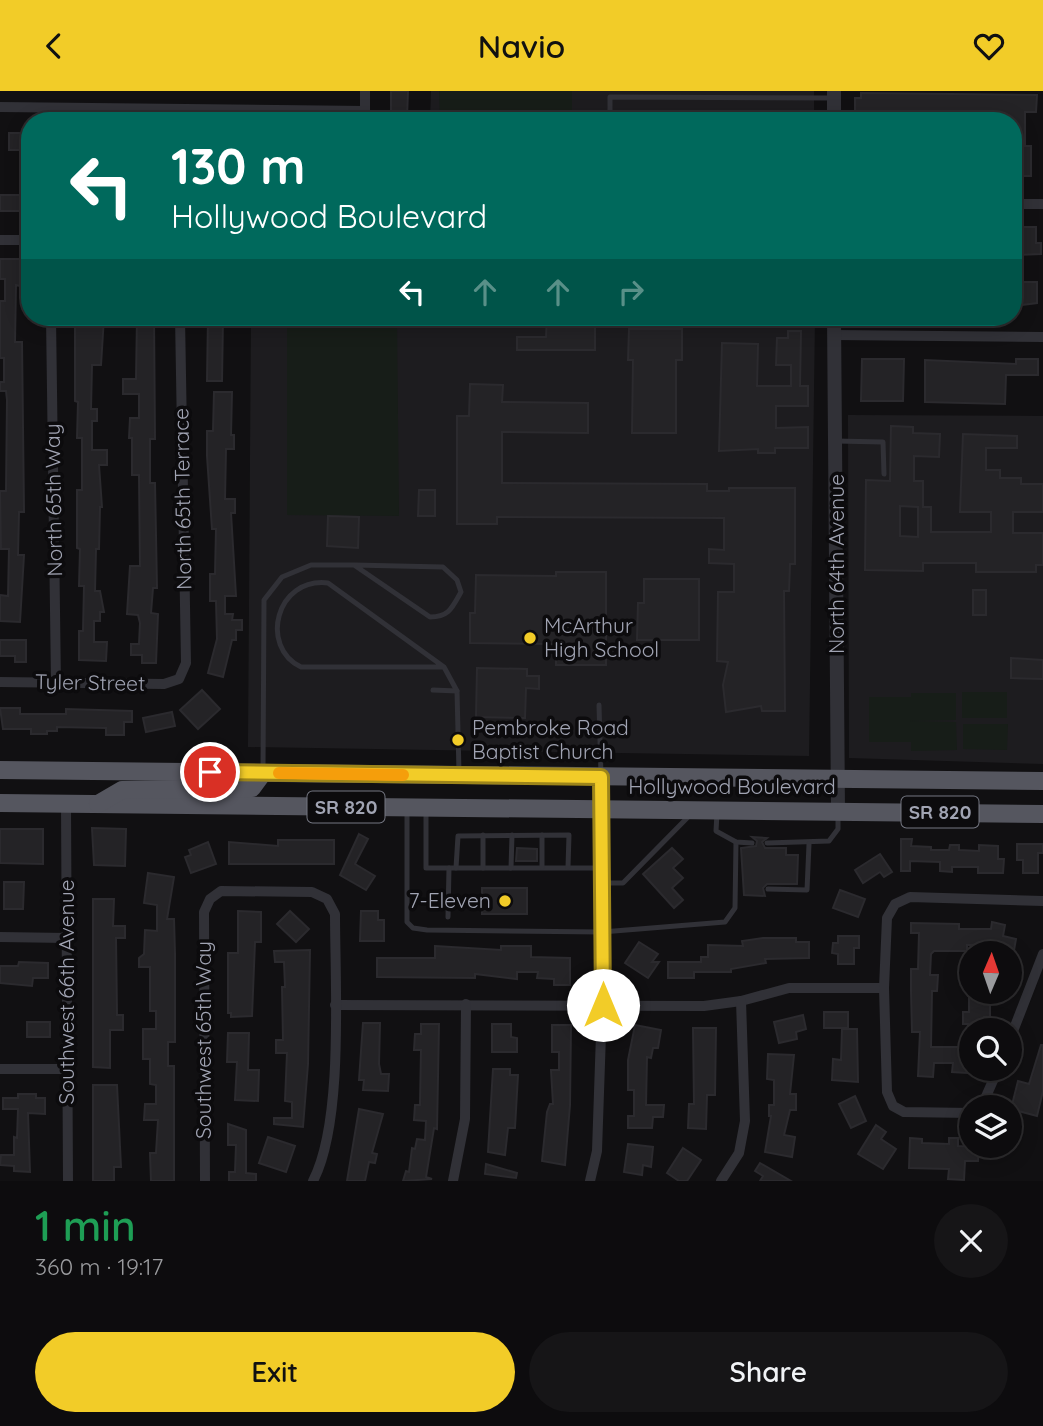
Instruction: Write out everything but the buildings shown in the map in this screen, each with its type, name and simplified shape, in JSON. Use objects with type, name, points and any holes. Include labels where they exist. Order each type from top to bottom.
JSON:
[{"type":"highway","name":"Hollywood Boulevard","points":[[0,771],[1043,782]]},
{"type":"highway","points":[[98,804],[122,790],[252,788],[263,773]]},
{"type":"highway","name":"Hollywood Boulevard","points":[[0,803],[1043,814]]},
{"type":"street","points":[[0,107],[365,111],[365,91]]},
{"type":"street","points":[[1022,204],[1043,204]]},
{"type":"street","points":[[0,240],[21,240]]},
{"type":"street","name":"North 65th Way","points":[[51,326],[56,683]]},
{"type":"street","name":"North 65th Terrace","points":[[179,679],[186,663],[180,326]]},
{"type":"street","name":"North 64th Avenue","points":[[834,326],[838,810]]},
{"type":"street","points":[[834,335],[1043,337]]},
{"type":"street","name":"Tyler Street","points":[[0,682],[164,684],[179,679]]},
{"type":"street","points":[[590,1181],[597,1151],[603,1005],[601,777]]},
{"type":"street","name":"Southwest 66th Avenue","points":[[66,804],[68,1181]]},
{"type":"street","name":"Southwest 65th Way","points":[[205,1181],[204,912],[209,899],[221,891],[312,892],[327,899],[335,914],[335,1006]]},
{"type":"street","points":[[959,1113],[904,1112],[893,1106],[887,1092],[884,988],[887,918],[895,904],[910,897],[1043,901]]},
{"type":"street","points":[[0,937],[67,938]]},
{"type":"street","points":[[1018,1018],[1043,954]]},
{"type":"street","points":[[313,1181],[320,1168],[331,1120],[335,1006],[704,1006],[741,1001],[789,988],[884,988]]},
{"type":"street","points":[[721,1181],[739,1153],[745,1121],[741,1001]]},
{"type":"street","points":[[453,1181],[465,1119],[466,1004]]},
{"type":"street","points":[[0,1069],[67,1069]]},
{"type":"lane","points":[[610,112],[610,97],[834,95]]},
{"type":"lane","points":[[836,441],[883,442],[884,474]]},
{"type":"lane","points":[[263,773],[264,600],[282,577],[311,565],[354,565],[443,567],[457,580],[461,592],[450,612],[441,617],[429,617],[354,565]]},
{"type":"lane","points":[[444,667],[301,667],[289,662],[279,639],[282,605],[297,588],[317,582],[328,583],[444,667],[457,691],[459,775]]},
{"type":"lane","points":[[433,690],[457,691]]},
{"type":"lane","points":[[599,705],[601,777]]},
{"type":"lane","points":[[407,807],[407,922],[413,928],[602,932],[725,922],[736,908],[736,842]]},
{"type":"lane","points":[[426,807],[426,867],[601,868]]},
{"type":"lane","points":[[602,883],[623,883],[695,810]]},
{"type":"lane","points":[[717,810],[716,831],[736,842],[752,843]]},
{"type":"lane","points":[[767,843],[808,844],[829,841],[838,829],[838,810]]},
{"type":"lane","points":[[483,835],[483,868]]},
{"type":"lane","points":[[511,868],[512,835]]},
{"type":"lane","points":[[542,835],[542,867]]},
{"type":"lane","points":[[448,917],[458,836],[569,835],[568,867]]},
{"type":"lane","points":[[768,889],[807,890],[808,844]]},
{"type":"shaded area","points":[[431,91],[814,91],[814,112],[430,112]]},
{"type":"shaded area","points":[[439,91],[572,91],[572,112],[440,112]]},
{"type":"shaded area","name":"McArthur High School","points":[[251,326],[815,326],[809,756],[248,747]]},
{"type":"shaded area","points":[[287,326],[397,326],[399,516],[287,515]]},
{"type":"shaded area","points":[[848,415],[1043,416],[1043,764],[849,758]]},
{"type":"shaded area","points":[[962,692],[1007,692],[1007,718],[962,718]]},
{"type":"shaded area","points":[[911,693],[956,693],[956,720],[910,721],[956,722],[957,750],[911,751],[911,742],[869,742],[869,697],[911,697]]},
{"type":"shaded area","points":[[963,724],[1008,724],[1007,750],[963,749]]},
{"type":"slow traffic","points":[[279,773],[403,775]]},
{"type":"place","name":"McArthur High School","points":[[530,638]]},
{"type":"place","name":"Pembroke Road Baptist Church","points":[[458,740]]},
{"type":"place","name":"7-Eleven","points":[[505,901]]},
{"type":"route","points":[[210,772],[601,777],[603,1005]]}]
